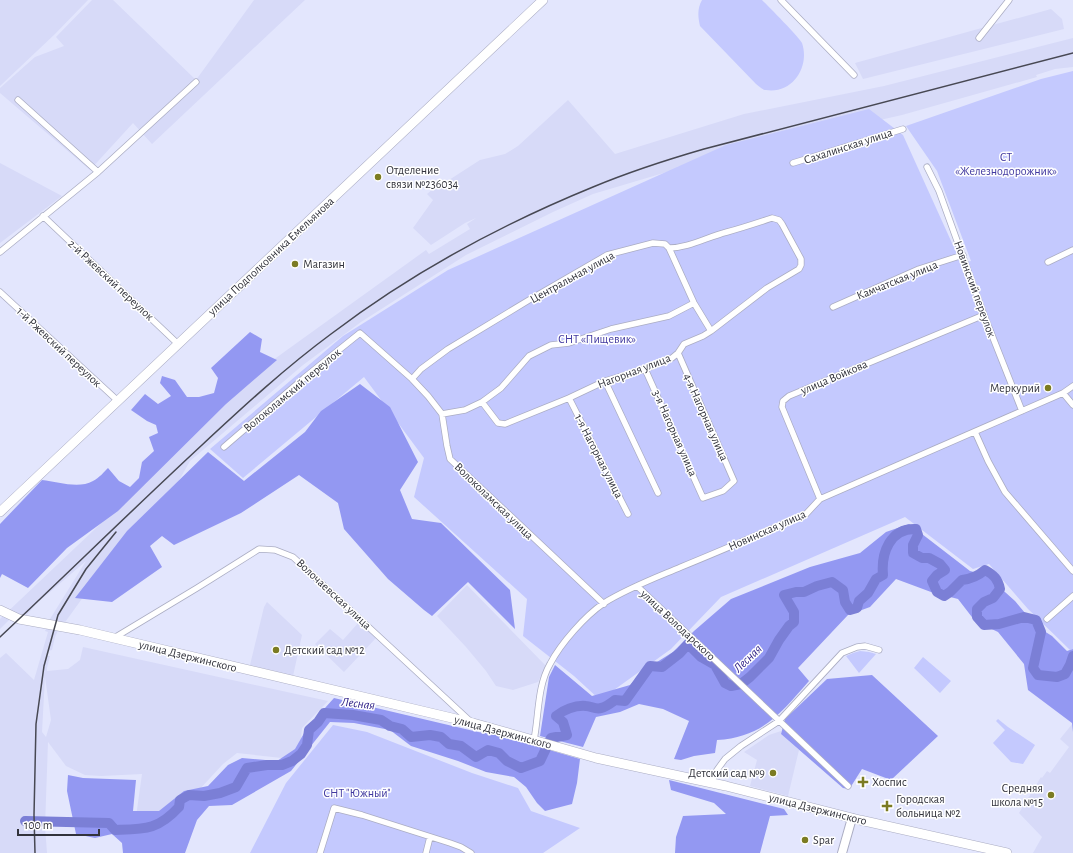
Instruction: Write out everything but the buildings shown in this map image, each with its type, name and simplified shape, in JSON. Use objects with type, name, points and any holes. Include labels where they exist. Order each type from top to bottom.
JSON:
[{"type":"main road","name":"улица Подполковника Емельянова","points":[[0,512],[543,0]]},
{"type":"main road","name":"улица Дзержинского","points":[[0,610],[19,619],[114,638],[472,723],[596,758],[711,783],[852,818],[1007,853]]},
{"type":"main road","points":[[842,853],[852,818]]},
{"type":"street","points":[[781,0],[854,75]]},
{"type":"street","points":[[979,38],[1009,0]]},
{"type":"street","points":[[0,252],[98,172],[196,82]]},
{"type":"street","points":[[18,100],[98,172]]},
{"type":"street","name":"Сахалинская улица","points":[[792,164],[903,129]]},
{"type":"street","name":"Новинский переулок","points":[[927,167],[940,191],[984,315],[1022,411]]},
{"type":"street","name":"2-й Ржевский переулок","points":[[43,216],[178,344]]},
{"type":"street","name":"Центральная улица","points":[[412,378],[421,369],[448,349],[607,254],[652,243],[665,244],[669,248],[680,248],[772,218],[778,220],[782,224],[801,259],[801,265],[798,269]]},
{"type":"street","points":[[669,248],[694,303],[711,331]]},
{"type":"street","points":[[1048,262],[1073,250]]},
{"type":"street","name":"Камчатская улица","points":[[833,307],[919,269],[963,255]]},
{"type":"street","name":"Нагорная улица","points":[[482,402],[498,423],[505,424],[569,398],[605,381],[646,369],[672,358],[678,353],[684,344],[711,331],[767,288],[798,269]]},
{"type":"street","name":"1-й Ржевский переулок","points":[[0,292],[118,401]]},
{"type":"street","points":[[442,414],[465,410],[482,402],[502,388],[529,356],[551,346],[569,343],[611,329],[669,316],[694,303]]},
{"type":"street","name":"улица Войкова","points":[[820,499],[782,407],[783,401],[789,396],[984,315]]},
{"type":"street","name":"Волоколамская улица","points":[[360,333],[412,378],[442,414],[450,459],[604,604]]},
{"type":"street","name":"Волоколамский переулок","points":[[224,447],[304,378],[360,333]]},
{"type":"street","name":"4-я Нагорная улица","points":[[678,353],[734,480],[723,491],[703,498]]},
{"type":"street","name":"3-я Нагорная улица","points":[[646,369],[703,498]]},
{"type":"street","points":[[605,381],[658,493]]},
{"type":"street","name":"Новинская улица","points":[[534,740],[539,702],[544,678],[550,663],[565,642],[585,620],[604,604],[637,586],[806,514],[820,499],[1063,393],[1073,386]]},
{"type":"street","points":[[1063,393],[1073,405]]},
{"type":"street","name":"1-я Нагорная улица","points":[[569,398],[628,514]]},
{"type":"street","points":[[975,432],[988,461],[1005,492],[1073,571]]},
{"type":"street","name":"Волочаевская улица","points":[[114,638],[259,549],[275,550],[294,557],[472,723]]},
{"type":"street","name":"улица Володарского","points":[[637,586],[738,680],[848,786]]},
{"type":"street","points":[[1047,619],[1073,596]]},
{"type":"street","points":[[711,783],[717,770],[725,759],[741,746],[779,721],[842,653],[857,647],[865,646],[879,650]]},
{"type":"street","points":[[320,853],[334,808],[362,815],[461,847],[471,853]]},
{"type":"street","points":[[426,853],[430,837]]},
{"type":"shaded area","points":[[0,0],[88,0],[55,34],[0,86]]},
{"type":"shaded area","points":[[92,0],[113,0],[196,80],[254,0],[305,0],[152,144],[133,123],[90,170],[0,93],[0,88],[35,57],[64,46],[56,37]]},
{"type":"shaded area","points":[[1051,9],[1062,19],[1064,29],[863,79],[855,63]]},
{"type":"shaded area","points":[[1073,38],[1073,67],[1055,69],[1036,75],[1037,77],[902,115],[677,167],[677,169],[593,194],[466,255],[361,322],[303,365],[190,461],[177,484],[128,535],[63,625],[61,624],[55,637],[52,650],[48,651],[47,656],[50,656],[47,671],[68,669],[80,660],[83,647],[328,701],[302,728],[300,750],[291,759],[237,753],[223,764],[198,791],[169,817],[135,824],[142,774],[101,776],[85,775],[66,766],[48,742],[45,827],[47,853],[0,853],[0,658],[6,653],[34,680],[48,632],[45,631],[50,619],[86,561],[36,604],[24,618],[14,615],[0,629],[0,619],[152,475],[255,373],[426,250],[429,254],[470,229],[467,224],[476,218],[465,223],[431,245],[413,228],[433,200],[427,194],[440,183],[447,187],[449,180],[480,160],[505,154],[518,146],[568,100],[615,154],[744,114],[884,86]],"holes":[[[45,677],[51,720],[46,737],[42,732]]]},
{"type":"shaded area","points":[[0,163],[62,196],[0,243]]},
{"type":"shaded area","points":[[250,332],[262,339],[260,352],[277,360],[226,404],[118,511],[67,548],[28,588],[2,574],[0,578],[0,524],[42,480],[75,485],[87,483],[95,480],[108,468],[119,481],[130,487],[139,478],[142,462],[154,451],[149,437],[158,433],[156,425],[147,421],[131,410],[145,394],[158,404],[171,396],[160,383],[162,376],[175,380],[187,397],[199,397],[214,393],[218,378],[211,368]]},
{"type":"shaded area","points":[[360,384],[390,407],[418,462],[400,490],[412,519],[441,523],[510,590],[515,629],[468,582],[432,616],[388,579],[344,529],[338,503],[299,475],[241,513],[174,545],[162,536],[150,546],[162,567],[112,602],[75,598],[127,531],[208,452],[244,481],[305,432],[321,411]]},
{"type":"shaded area","points":[[909,524],[970,571],[986,575],[1015,601],[1036,626],[1052,636],[1067,651],[1073,649],[1073,732],[1072,723],[1028,690],[1024,664],[998,632],[975,621],[958,599],[931,592],[896,579],[870,607],[848,615],[798,668],[809,681],[780,713],[759,728],[747,734],[717,740],[715,753],[694,756],[681,760],[674,759],[689,721],[663,709],[639,704],[620,712],[596,717],[583,747],[540,736],[549,677],[555,665],[592,696],[630,685],[642,673],[673,652],[694,631],[731,599],[810,567],[860,553],[886,532]]},
{"type":"shaded area","points":[[467,585],[546,666],[538,682],[513,690],[496,686],[486,671],[466,647],[437,616]]},
{"type":"shaded area","name":"Детский сад №12","points":[[267,602],[302,635],[293,676],[250,665],[264,607]]},
{"type":"shaded area","points":[[359,622],[376,638],[344,672],[315,644],[330,629],[343,640]]},
{"type":"shaded area","points":[[872,675],[938,736],[891,780],[862,769],[850,788],[843,788],[781,734],[785,719],[827,679]]},
{"type":"shaded area","points":[[334,698],[478,732],[499,735],[580,759],[577,783],[572,804],[545,811],[537,803],[526,787],[514,777],[486,772],[458,761],[411,746],[390,730],[354,723],[330,722],[291,771],[232,805],[209,806],[197,820],[185,853],[123,853],[122,843],[112,834],[95,838],[76,834],[67,791],[68,775],[83,778],[136,780],[133,811],[159,811],[184,791],[208,786],[228,765],[242,758],[277,761],[295,749],[307,728]]},
{"type":"shaded area","name":"Средняя школа №15","points":[[1073,723],[1073,853],[1033,853],[1042,837],[1019,813],[1041,777],[1042,778],[1047,771],[1050,773],[1069,747],[1060,739]]},
{"type":"shaded area","name":"Детский сад №9","points":[[781,731],[781,734],[799,750],[788,796],[750,786],[757,760],[744,752],[769,735]]},
{"type":"shaded area","points":[[669,780],[784,809],[788,815],[770,816],[760,853],[675,853],[676,837],[683,816],[726,814],[714,803],[671,790]]},
{"type":"green space","points":[[702,0],[762,0],[802,43],[804,61],[797,77],[784,88],[776,90],[765,90],[756,84],[700,26],[698,13]]},
{"type":"green space","points":[[1073,71],[1073,649],[1070,650],[1028,609],[989,564],[973,569],[905,517],[721,597],[671,649],[600,700],[574,676],[523,636],[527,599],[414,497],[424,458],[364,377],[243,478],[210,449],[343,336],[448,270],[726,145],[869,109],[903,135],[961,263],[971,261],[937,171],[906,126],[1041,79]]},
{"type":"green space","points":[[860,651],[876,654],[859,673],[846,656]]},
{"type":"green space","points":[[923,657],[951,681],[940,693],[914,668]]},
{"type":"green space","points":[[998,719],[1035,745],[1023,764],[1011,762],[993,743],[1005,730],[996,721]]},
{"type":"green space","name":"СНТ \"Южный\"","points":[[333,725],[367,732],[472,773],[518,788],[531,811],[580,828],[543,853],[250,853],[286,783]]},
{"type":"waterway","name":"Лесная","points":[[25,821],[109,823],[115,830],[150,827],[171,815],[179,807],[180,800],[189,795],[204,796],[220,793],[236,787],[247,768],[267,765],[282,765],[292,761],[301,754],[307,745],[309,730],[318,722],[324,713],[353,715],[381,720],[390,726],[402,729],[411,737],[430,735],[441,737],[449,744],[461,746],[476,757],[488,750],[499,753],[507,761],[521,768],[540,761],[551,738],[567,735],[563,722],[556,716],[570,708],[578,706],[599,708],[607,706],[615,700],[625,701],[650,666],[662,667],[680,653],[688,644],[701,657],[715,665],[725,683],[731,686],[741,684],[769,658],[779,640],[789,626],[794,622],[794,612],[784,595],[804,592],[817,586],[832,582],[843,590],[845,602],[850,610],[857,608],[859,601],[868,593],[876,579],[883,575],[884,558],[889,543],[894,537],[907,530],[916,529],[918,535],[913,545],[913,553],[922,558],[929,558],[940,564],[945,570],[937,575],[932,581],[937,592],[944,596],[962,580],[975,577],[985,570],[995,578],[1000,589],[993,598],[984,602],[977,609],[977,617],[984,625],[999,624],[1024,617],[1036,620],[1041,632],[1033,668],[1038,675],[1057,677],[1065,674],[1073,656]]},
{"type":"railway","points":[[0,637],[233,416],[281,374],[314,347],[392,291],[490,234],[558,202],[634,171],[662,162],[704,149],[1073,53]]},
{"type":"railway","points":[[35,853],[34,815],[36,724],[44,666],[58,615],[86,569],[116,532]]},
{"type":"place","name":"Отделение связи №236034","points":[[378,177]]},
{"type":"place","name":"Магазин","points":[[295,264]]},
{"type":"place","name":"Меркурий","points":[[1048,388]]},
{"type":"place","name":"Детский сад №12","points":[[276,650]]},
{"type":"place","name":"Детский сад №9","points":[[773,773]]},
{"type":"place","name":"Хоспис","points":[[863,782]]},
{"type":"place","name":"Средняя школа №15","points":[[1051,795]]},
{"type":"place","name":"Городская больница №2","points":[[887,806]]},
{"type":"place","name":"Spar","points":[[805,840]]},
{"type":"park label","name":"СТ «Железнодорожник»","points":[[1006,164]]},
{"type":"park label","name":"СНТ «Пищевик»","points":[[597,339]]}]
